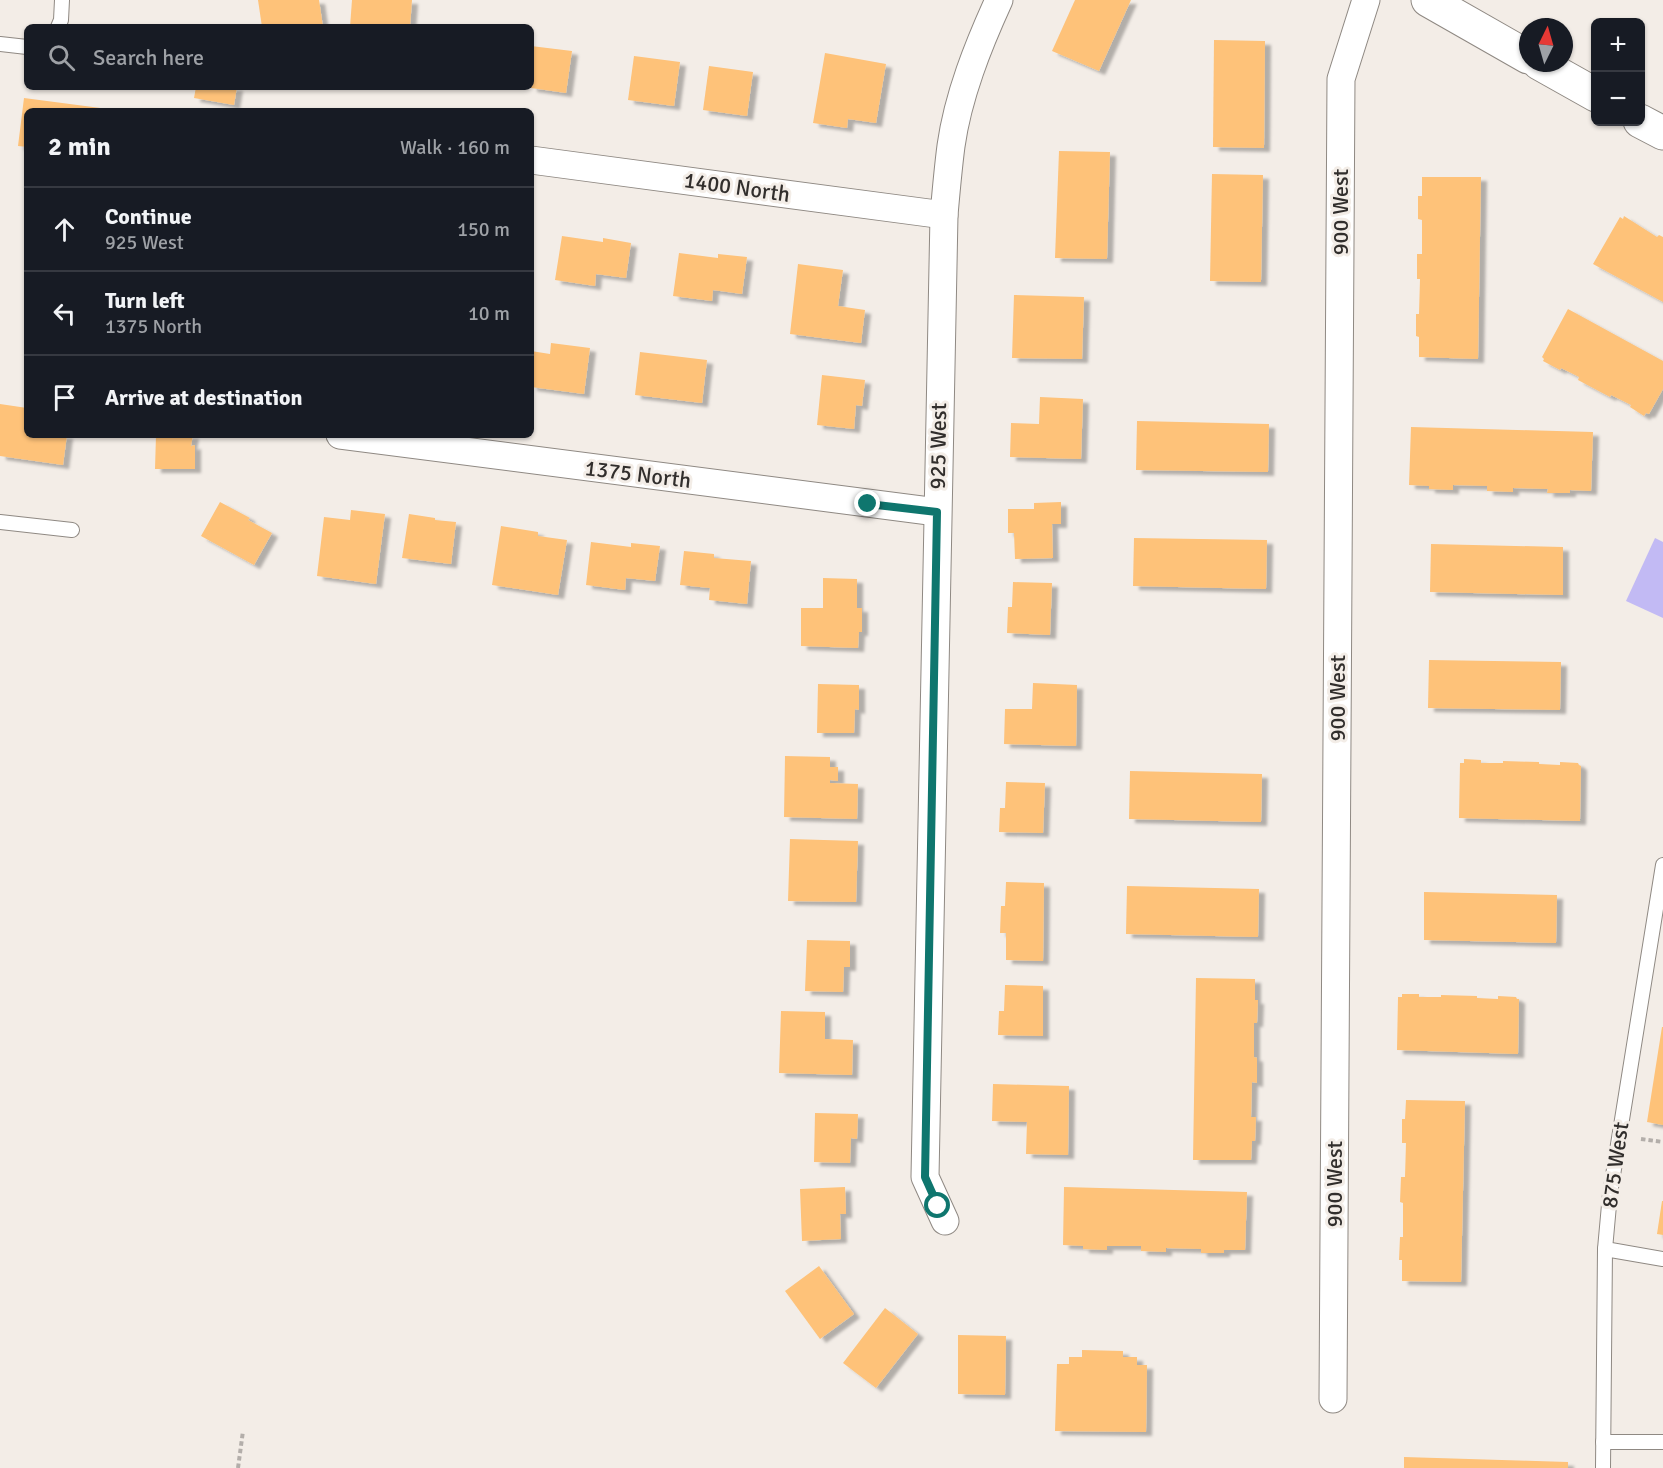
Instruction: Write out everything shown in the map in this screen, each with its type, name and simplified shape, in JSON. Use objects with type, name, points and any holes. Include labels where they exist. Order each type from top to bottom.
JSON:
[{"type":"main road","points":[[1428,0],[1519,52]]},
{"type":"main road","points":[[1555,72],[1591,92]]},
{"type":"main road","points":[[1645,123],[1663,133]]},
{"type":"street","name":"925 West","points":[[945,1221],[925,1177],[944,215],[951,144],[964,89],[999,0]]},
{"type":"street","name":"900 West","points":[[1333,1399],[1341,79],[1366,0]]},
{"type":"street","name":"1400 North","points":[[534,159],[944,215]]},
{"type":"street","name":"1375 North","points":[[363,438],[937,512]]},
{"type":"lane","points":[[59,24],[62,0]]},
{"type":"lane","points":[[0,44],[24,47]]},
{"type":"lane","points":[[0,522],[72,530]]},
{"type":"lane","name":"875 West","points":[[1603,1468],[1605,1249],[1610,1194],[1663,865]]},
{"type":"lane","points":[[1605,1249],[1663,1259]]},
{"type":"lane","points":[[1603,1442],[1663,1442]]},
{"type":"path","points":[[1634,1137],[1663,1142]]},
{"type":"path","points":[[238,1468],[243,1431]]},
{"type":"shaded area","points":[[1655,538],[1663,542],[1663,618],[1626,601]]},
{"type":"building","points":[[258,0],[319,0],[323,24],[262,24]]},
{"type":"building","points":[[352,0],[412,0],[410,24],[350,24]]},
{"type":"building","points":[[1075,0],[1131,0],[1099,71],[1052,51]]},
{"type":"building","points":[[1214,40],[1265,41],[1264,148],[1213,147]]},
{"type":"building","points":[[534,46],[572,51],[566,93],[534,88]]},
{"type":"building","points":[[825,53],[886,64],[876,123],[848,119],[847,128],[813,123]]},
{"type":"building","points":[[634,56],[680,62],[674,106],[628,100]]},
{"type":"building","points":[[709,66],[753,72],[747,116],[703,110]]},
{"type":"building","points":[[195,90],[236,90],[234,105],[194,98]]},
{"type":"building","points":[[24,98],[100,108],[24,108],[24,147],[18,146]]},
{"type":"building","points":[[1059,151],[1110,152],[1107,259],[1055,258]]},
{"type":"building","points":[[1212,174],[1263,175],[1261,282],[1210,281]]},
{"type":"building","points":[[1422,177],[1481,177],[1478,359],[1419,357],[1419,337],[1416,336],[1420,279],[1417,279],[1417,254],[1422,254],[1422,220],[1418,219],[1418,196],[1422,196]]},
{"type":"building","points":[[1624,216],[1657,237],[1659,235],[1663,237],[1663,302],[1593,264],[1620,217],[1623,219]]},
{"type":"building","points":[[562,236],[603,242],[603,238],[631,243],[626,278],[596,274],[595,286],[555,280]]},
{"type":"building","points":[[679,253],[718,258],[718,254],[747,257],[742,294],[713,290],[712,301],[673,296]]},
{"type":"building","points":[[798,264],[843,270],[838,306],[865,310],[861,343],[790,334]]},
{"type":"building","points":[[1014,295],[1084,297],[1082,359],[1012,358]]},
{"type":"building","points":[[1568,309],[1663,361],[1663,389],[1649,414],[1646,413],[1644,416],[1630,407],[1631,405],[1611,395],[1610,397],[1578,380],[1579,377],[1543,361],[1542,357]]},
{"type":"building","points":[[551,343],[590,348],[584,394],[534,387],[534,351],[550,354]]},
{"type":"building","points":[[640,352],[707,360],[702,403],[635,395]]},
{"type":"building","points":[[822,375],[865,380],[862,406],[856,405],[854,429],[817,425]]},
{"type":"building","points":[[1040,397],[1083,399],[1081,459],[1010,457],[1011,423],[1039,424]]},
{"type":"building","points":[[0,404],[24,408],[24,438],[67,438],[63,465],[0,456]]},
{"type":"building","points":[[1137,421],[1269,424],[1268,472],[1136,470]]},
{"type":"building","points":[[1411,427],[1593,432],[1591,491],[1570,490],[1570,493],[1547,493],[1548,489],[1513,488],[1513,492],[1487,491],[1487,486],[1453,485],[1453,490],[1409,485]]},
{"type":"building","points":[[156,438],[192,438],[191,446],[195,445],[195,469],[155,469]]},
{"type":"building","points":[[220,502],[272,533],[254,565],[201,536]]},
{"type":"building","points":[[1061,502],[1061,524],[1052,524],[1053,558],[1015,559],[1014,533],[1008,533],[1008,509],[1034,509],[1034,503]]},
{"type":"building","points":[[351,510],[385,514],[376,584],[317,576],[324,517],[350,520]]},
{"type":"building","points":[[409,514],[456,522],[451,564],[402,558]]},
{"type":"building","points":[[501,526],[538,532],[538,536],[567,540],[558,595],[492,585]]},
{"type":"building","points":[[1134,538],[1267,540],[1266,589],[1133,586]]},
{"type":"building","points":[[591,542],[631,547],[631,543],[660,546],[655,581],[626,578],[625,590],[586,585]]},
{"type":"building","points":[[1431,544],[1563,547],[1563,595],[1430,592]]},
{"type":"building","points":[[684,551],[714,554],[714,558],[751,561],[747,604],[709,600],[710,588],[680,585]]},
{"type":"building","points":[[823,578],[857,579],[857,608],[862,608],[862,632],[859,632],[858,648],[801,646],[801,608],[823,608]]},
{"type":"building","points":[[1013,582],[1052,583],[1050,635],[1007,633],[1008,607],[1012,607]]},
{"type":"building","points":[[1429,660],[1561,662],[1560,710],[1428,708]]},
{"type":"building","points":[[1033,683],[1077,685],[1076,746],[1004,744],[1005,709],[1032,709]]},
{"type":"building","points":[[818,684],[859,685],[859,710],[855,709],[854,733],[817,733]]},
{"type":"building","points":[[785,756],[830,757],[830,767],[838,767],[838,781],[830,780],[830,783],[858,784],[857,819],[784,817]]},
{"type":"building","points":[[1464,759],[1481,760],[1481,763],[1503,763],[1503,761],[1560,765],[1560,762],[1578,763],[1581,766],[1580,821],[1459,818],[1460,763],[1464,763]]},
{"type":"building","points":[[1130,771],[1262,774],[1261,822],[1129,819]]},
{"type":"building","points":[[1006,782],[1045,783],[1043,833],[999,832],[1000,808],[1005,808]]},
{"type":"building","points":[[790,839],[858,841],[856,902],[788,901]]},
{"type":"building","points":[[1006,882],[1044,883],[1043,961],[1006,960],[1006,933],[1000,933],[1001,906],[1005,906]]},
{"type":"building","points":[[1127,886],[1259,889],[1258,937],[1126,934]]},
{"type":"building","points":[[1424,892],[1557,895],[1556,943],[1424,940]]},
{"type":"building","points":[[807,940],[850,941],[850,967],[844,967],[843,992],[805,991]]},
{"type":"building","points":[[1196,978],[1255,979],[1255,1000],[1258,1000],[1257,1023],[1254,1023],[1257,1083],[1252,1082],[1251,1117],[1256,1117],[1251,1160],[1193,1160]]},
{"type":"building","points":[[1005,985],[1043,986],[1043,1036],[998,1035],[999,1011],[1004,1011]]},
{"type":"building","points":[[1402,994],[1419,994],[1419,997],[1441,997],[1441,995],[1498,999],[1498,996],[1516,997],[1519,999],[1518,1054],[1397,1050],[1398,997],[1402,997]]},
{"type":"building","points":[[781,1011],[825,1012],[825,1039],[853,1040],[852,1075],[779,1073]]},
{"type":"building","points":[[1663,1027],[1663,1125],[1647,1122]]},
{"type":"building","points":[[993,1084],[1069,1086],[1068,1155],[1026,1154],[1027,1122],[992,1121]]},
{"type":"building","points":[[1406,1100],[1465,1101],[1461,1282],[1402,1281],[1402,1260],[1399,1260],[1400,1237],[1403,1237],[1403,1203],[1400,1202],[1401,1177],[1405,1177],[1406,1143],[1402,1143],[1402,1119],[1405,1119]]},
{"type":"building","points":[[815,1113],[858,1114],[857,1139],[851,1138],[850,1163],[814,1162]]},
{"type":"building","points":[[845,1187],[846,1214],[840,1214],[841,1239],[802,1241],[800,1189]]},
{"type":"building","points":[[1064,1187],[1247,1192],[1245,1250],[1201,1253],[1201,1249],[1166,1248],[1166,1252],[1141,1251],[1141,1246],[1107,1246],[1107,1250],[1063,1245]]},
{"type":"building","points":[[1663,1201],[1663,1235],[1657,1234]]},
{"type":"building","points":[[819,1266],[854,1314],[820,1339],[785,1291]]},
{"type":"building","points":[[885,1308],[918,1334],[876,1388],[843,1363]]},
{"type":"building","points":[[958,1335],[1006,1336],[1005,1395],[958,1394]]},
{"type":"building","points":[[1082,1350],[1123,1351],[1123,1357],[1137,1357],[1137,1365],[1147,1365],[1146,1432],[1055,1431],[1057,1364],[1069,1364],[1069,1357],[1082,1357]]},
{"type":"building","points":[[1404,1457],[1568,1462],[1568,1468],[1404,1468]]},
{"type":"route","points":[[868,504],[937,512],[925,1177],[938,1206]]}]
